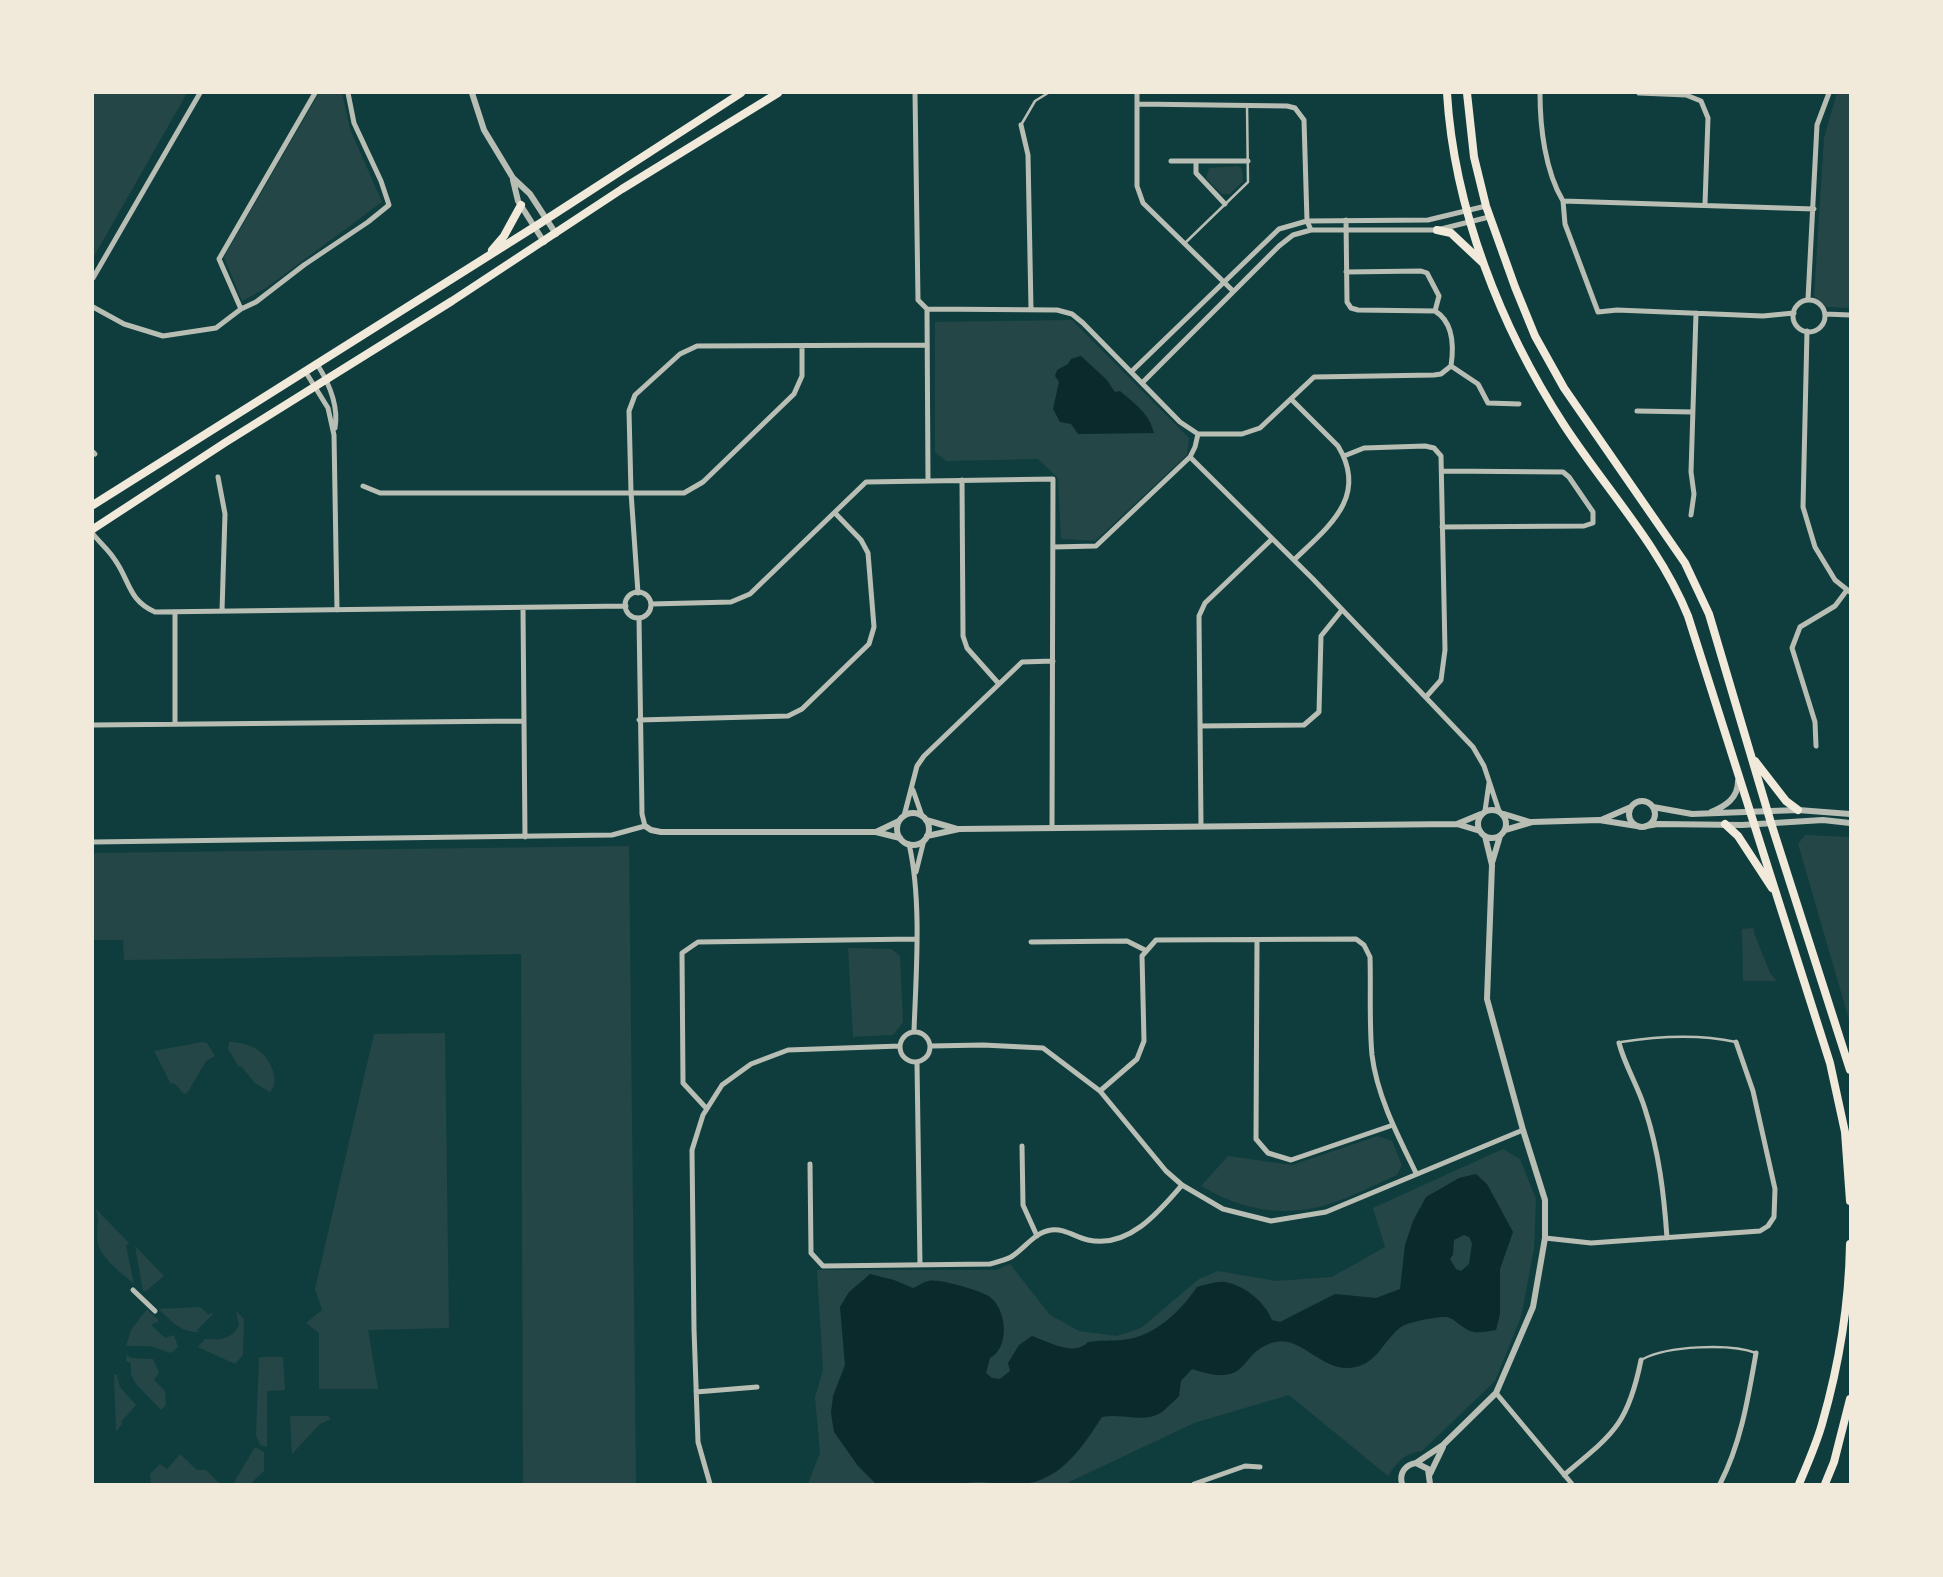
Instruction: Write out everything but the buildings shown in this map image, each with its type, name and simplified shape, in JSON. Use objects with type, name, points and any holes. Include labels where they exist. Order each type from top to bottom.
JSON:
[{"type":"main road","points":[[93,505],[741,93]]},
{"type":"main road","points":[[93,529],[544,242],[622,189],[778,93]]},
{"type":"main road","points":[[1447,93],[1448,118],[1468,211],[1485,265],[1510,328],[1557,414],[1653,551],[1675,588],[1691,625],[1830,1063],[1845,1132],[1850,1201]]},
{"type":"main road","points":[[1467,93],[1474,157],[1489,217],[1535,336],[1564,388],[1668,537],[1699,590],[1717,638],[1771,823],[1850,1070]]},
{"type":"main road","points":[[485,258],[504,236],[521,205]]},
{"type":"main road","points":[[1437,230],[1451,233],[1485,265]]},
{"type":"main road","points":[[1751,756],[1786,802],[1798,810]]},
{"type":"main road","points":[[1725,824],[1738,836],[1777,897]]},
{"type":"main road","points":[[1799,1484],[1822,1427],[1839,1354],[1850,1280],[1850,1244]]},
{"type":"main road","points":[[1825,1484],[1850,1399]]},
{"type":"street","points":[[93,278],[200,93]]},
{"type":"street","points":[[241,309],[219,259],[315,93]]},
{"type":"street","points":[[93,307],[124,324],[163,336],[215,327],[241,309],[257,302],[304,265],[368,222],[388,205],[381,181],[354,123],[348,93]]},
{"type":"street","points":[[472,93],[484,130],[513,178],[521,205],[544,242]]},
{"type":"street","points":[[915,93],[918,300],[927,309],[1031,309],[1057,310],[1072,314],[1180,422],[1198,434],[1241,434],[1260,428],[1314,377],[1434,375],[1441,374],[1451,366]]},
{"type":"street","points":[[1137,93],[1137,186],[1143,203],[1233,291]]},
{"type":"street","points":[[1540,93],[1540,116],[1553,184],[1563,201],[1565,224],[1598,312],[1617,310],[1763,316],[1794,313]]},
{"type":"street","points":[[1639,93],[1686,95],[1701,101],[1708,118],[1705,204]]},
{"type":"street","points":[[1808,299],[1817,125],[1829,93]]},
{"type":"street","points":[[1137,104],[1294,108],[1304,120],[1307,221],[1311,230]]},
{"type":"street","points":[[1021,125],[1028,155],[1031,309]]},
{"type":"street","points":[[1171,162],[1248,161]]},
{"type":"street","points":[[1196,163],[1196,173],[1225,204]]},
{"type":"street","points":[[513,178],[530,194],[556,234]]},
{"type":"street","points":[[1563,201],[1814,209]]},
{"type":"street","points":[[1131,372],[1279,229],[1307,221],[1428,220],[1486,206]]},
{"type":"street","points":[[1142,383],[1293,235],[1311,230],[1437,230],[1489,217]]},
{"type":"street","points":[[1346,220],[1347,302],[1354,309],[1435,311],[1444,318],[1451,333],[1451,366]]},
{"type":"street","points":[[1346,272],[1427,273],[1439,296],[1435,311]]},
{"type":"street","points":[[1808,299],[1820,303],[1825,314],[1821,328],[1807,331],[1795,323],[1794,313],[1800,303],[1808,299]]},
{"type":"street","points":[[927,309],[928,480]]},
{"type":"street","points":[[1691,515],[1694,494],[1691,471],[1696,313]]},
{"type":"street","points":[[1825,314],[1850,315]]},
{"type":"street","points":[[1807,331],[1803,507],[1815,547],[1835,580],[1849,591],[1835,606],[1800,627],[1792,648],[1815,722],[1816,746]]},
{"type":"street","points":[[638,593],[629,411],[635,395],[680,354],[697,346],[927,345]]},
{"type":"street","points":[[363,486],[380,493],[684,493],[703,482],[794,394],[802,376],[802,346]]},
{"type":"street","points":[[317,364],[333,395],[336,421],[337,610]]},
{"type":"street","points":[[1451,366],[1478,384],[1488,403],[1519,404]]},
{"type":"street","points":[[305,371],[328,408],[334,435]]},
{"type":"street","points":[[1291,399],[1338,446],[1344,456],[1349,488],[1345,505],[1334,521],[1294,560]]},
{"type":"street","points":[[1637,411],[1693,412]]},
{"type":"street","points":[[1053,547],[1096,547],[1190,457],[1198,434]]},
{"type":"street","points":[[1344,456],[1364,448],[1425,446],[1434,448],[1441,456],[1445,650],[1441,680],[1426,697]]},
{"type":"street","points":[[1190,457],[1294,560],[1473,747],[1484,766],[1507,822],[1492,865],[1487,999],[1545,1200],[1545,1238],[1533,1307],[1496,1393],[1443,1445],[1416,1463],[1406,1466],[1394,1484]]},
{"type":"street","points":[[1442,471],[1563,472],[1595,518],[1593,523],[1584,526],[1443,527]]},
{"type":"street","points":[[218,477],[225,514],[222,611]]},
{"type":"street","points":[[651,604],[731,602],[742,599],[866,482],[1053,479],[1052,827]]},
{"type":"street","points":[[962,480],[963,636],[967,648],[999,684]]},
{"type":"street","points":[[639,720],[788,716],[802,709],[869,645],[874,627],[869,553],[861,540],[835,513]]},
{"type":"street","points":[[93,534],[116,561],[133,596],[142,606],[155,612],[626,606]]},
{"type":"street","points":[[1201,826],[1199,616],[1205,603],[1272,539]]},
{"type":"street","points":[[638,593],[648,597],[651,604],[648,614],[639,618],[630,615],[626,606],[629,597],[638,593]]},
{"type":"street","points":[[523,608],[524,837]]},
{"type":"street","points":[[1200,726],[1304,725],[1320,712],[1321,636],[1342,610]]},
{"type":"street","points":[[175,612],[175,724]]},
{"type":"street","points":[[639,618],[642,814],[645,826],[661,832],[876,832],[900,838],[909,844],[919,844],[926,838],[959,829],[1457,824],[1493,838],[1532,822],[1599,820],[1637,826],[1754,825],[1823,820],[1850,823]]},
{"type":"street","points":[[900,838],[897,832],[913,790],[917,766],[924,756],[1022,662],[1053,661]]},
{"type":"street","points":[[93,725],[523,721]]},
{"type":"street","points":[[1706,814],[1724,806],[1736,794],[1737,772]]},
{"type":"street","points":[[1489,780],[1483,813],[1478,823],[1492,865]]},
{"type":"street","points":[[913,790],[928,825],[915,875]]},
{"type":"street","points":[[1599,820],[1642,801],[1653,807],[1692,814],[1798,810],[1850,814]]},
{"type":"street","points":[[1631,807],[1630,820],[1637,826]]},
{"type":"street","points":[[1646,826],[1653,821],[1653,807]]},
{"type":"street","points":[[1457,824],[1483,813],[1501,812],[1532,822]]},
{"type":"street","points":[[876,832],[911,814],[959,829]]},
{"type":"street","points":[[93,842],[612,835],[645,826]]},
{"type":"street","points":[[909,844],[915,875],[914,1031]]},
{"type":"street","points":[[706,1109],[683,1083],[682,953],[698,942],[916,939]]},
{"type":"street","points":[[1100,1091],[1137,1059],[1144,1041],[1142,956],[1156,940],[1356,939],[1364,945],[1370,957],[1372,1054],[1375,1070],[1393,1125],[1416,1173]]},
{"type":"street","points":[[1257,940],[1256,1139],[1268,1153],[1291,1160],[1393,1125]]},
{"type":"street","points":[[1031,942],[1127,941],[1145,950]]},
{"type":"street","points":[[914,1031],[924,1034],[931,1046],[929,1055],[917,1063],[902,1056],[900,1045],[904,1036],[914,1031]]},
{"type":"street","points":[[1619,1042],[1625,1064],[1638,1087],[1656,1148],[1663,1180],[1667,1238]]},
{"type":"street","points":[[1545,1238],[1591,1243],[1760,1231],[1768,1226],[1774,1217],[1774,1189],[1753,1091],[1736,1042]]},
{"type":"street","points":[[710,1484],[698,1442],[692,1150],[706,1109],[722,1085],[751,1065],[788,1050],[900,1045]]},
{"type":"street","points":[[931,1046],[1043,1048],[1100,1091],[1167,1171],[1182,1185],[1223,1209],[1271,1221],[1326,1212],[1523,1130]]},
{"type":"street","points":[[917,1063],[920,1265]]},
{"type":"street","points":[[1022,1146],[1023,1205],[1037,1236]]},
{"type":"street","points":[[810,1164],[811,1252],[823,1266],[990,1264],[1009,1258],[1048,1230],[1060,1229],[1092,1241],[1119,1238],[1141,1227],[1159,1212],[1182,1185]]},
{"type":"street","points":[[133,1290],[155,1311]]},
{"type":"street","points":[[1720,1484],[1745,1414],[1756,1353]]},
{"type":"street","points":[[1564,1475],[1619,1425],[1632,1398],[1641,1360]]},
{"type":"street","points":[[696,1392],[757,1387]]},
{"type":"street","points":[[1496,1393],[1572,1484]]},
{"type":"street","points":[[1431,1480],[1443,1445]]},
{"type":"street","points":[[1416,1463],[1426,1467],[1431,1480]]},
{"type":"street","points":[[1194,1484],[1245,1466],[1261,1467]]},
{"type":"street","points":[[1401,1476],[1402,1484]]},
{"type":"lane","points":[[1021,125],[1035,101],[1048,93]]},
{"type":"lane","points":[[1184,244],[1248,182],[1247,105]]},
{"type":"lane","points":[[1619,1042],[1644,1038],[1712,1037],[1736,1042]]},
{"type":"lane","points":[[1641,1360],[1661,1351],[1734,1347],[1756,1353]]},
{"type":"shaded area","points":[[93,93],[187,93],[93,258]]},
{"type":"shaded area","points":[[319,93],[342,93],[350,129],[382,202],[266,288],[242,301],[224,257]]},
{"type":"shaded area","points":[[1837,93],[1850,93],[1850,308],[1827,307],[1814,296],[1824,138]]},
{"type":"shaded area","points":[[1238,166],[1242,169],[1243,181],[1230,194],[1222,194],[1206,178],[1209,168]]},
{"type":"shaded area","points":[[1072,320],[1189,438],[1187,455],[1095,541],[1061,539],[1058,478],[1038,459],[946,461],[935,452],[935,322]]},
{"type":"shaded area","points":[[1081,356],[1107,380],[1115,392],[1120,391],[1141,409],[1154,433],[1078,434],[1071,424],[1060,422],[1053,409],[1059,382],[1055,376],[1057,370],[1071,359]]},
{"type":"shaded area","points":[[1805,835],[1850,837],[1850,1023],[1798,844]]},
{"type":"shaded area","points":[[629,846],[636,1484],[523,1484],[521,954],[124,960],[123,940],[93,940],[93,853]]},
{"type":"shaded area","points":[[1754,928],[1770,973],[1777,981],[1743,981],[1742,929]]},
{"type":"shaded area","points":[[848,948],[891,949],[900,956],[903,1022],[893,1035],[853,1037]]},
{"type":"shaded area","points":[[445,1033],[449,1328],[368,1330],[378,1389],[319,1389],[319,1333],[306,1323],[322,1310],[315,1289],[374,1034]]},
{"type":"shaded area","points":[[229,1042],[250,1046],[262,1053],[270,1064],[275,1079],[270,1092],[255,1083],[241,1066],[239,1067],[228,1049]]},
{"type":"shaded area","points":[[207,1043],[215,1056],[206,1061],[188,1092],[184,1094],[174,1083],[171,1084],[154,1051]]},
{"type":"shaded area","points":[[1378,1136],[1392,1141],[1402,1165],[1397,1175],[1326,1205],[1293,1211],[1261,1209],[1246,1206],[1201,1186],[1228,1156],[1292,1165]]},
{"type":"shaded area","points":[[1503,1149],[1520,1159],[1536,1199],[1534,1249],[1521,1317],[1495,1381],[1422,1451],[1402,1459],[1388,1476],[1289,1395],[1194,1423],[1065,1484],[808,1484],[820,1453],[815,1397],[823,1370],[817,1270],[996,1270],[1010,1264],[1050,1315],[1079,1331],[1117,1336],[1141,1328],[1199,1279],[1218,1271],[1276,1281],[1332,1277],[1385,1247],[1373,1208]]},
{"type":"shaded area","points":[[1476,1174],[1487,1184],[1513,1232],[1500,1269],[1500,1314],[1496,1330],[1473,1332],[1447,1317],[1416,1321],[1401,1327],[1366,1363],[1348,1368],[1328,1364],[1293,1344],[1275,1342],[1255,1353],[1235,1372],[1225,1375],[1192,1369],[1181,1381],[1179,1396],[1162,1412],[1141,1418],[1102,1417],[1070,1460],[1048,1476],[1022,1484],[876,1484],[858,1466],[834,1432],[831,1413],[833,1396],[845,1365],[840,1307],[849,1292],[870,1274],[913,1288],[928,1281],[941,1281],[990,1297],[1000,1311],[1004,1329],[1001,1346],[990,1358],[986,1373],[992,1378],[1000,1379],[1010,1371],[1008,1363],[1019,1345],[1032,1336],[1068,1348],[1082,1346],[1088,1342],[1134,1338],[1165,1322],[1197,1287],[1211,1283],[1225,1282],[1239,1287],[1259,1301],[1272,1320],[1280,1322],[1335,1294],[1376,1298],[1400,1289],[1405,1245],[1413,1221],[1426,1197],[1459,1178]],"holes":[[[1464,1235],[1469,1237],[1472,1243],[1469,1264],[1461,1271],[1456,1269],[1450,1259],[1453,1255],[1454,1240]]]},
{"type":"shaded area","points":[[95,1208],[129,1243],[126,1246],[134,1284],[110,1263],[101,1251]]},
{"type":"shaded area","points":[[135,1246],[164,1276],[146,1291],[143,1291]]},
{"type":"shaded area","points":[[200,1307],[209,1315],[213,1314],[197,1330],[199,1332],[181,1328],[159,1309]]},
{"type":"shaded area","points":[[147,1309],[159,1321],[151,1325],[165,1338],[174,1335],[178,1347],[171,1353],[150,1346],[126,1346],[131,1330]]},
{"type":"shaded area","points":[[236,1311],[244,1319],[243,1355],[235,1364],[198,1347],[205,1339],[220,1339],[233,1334],[239,1325]]},
{"type":"shaded area","points":[[127,1354],[130,1358],[153,1359],[159,1372],[154,1380],[165,1391],[166,1405],[161,1410],[136,1384],[131,1375],[131,1363],[126,1361]]},
{"type":"shaded area","points":[[283,1357],[285,1390],[267,1391],[267,1447],[260,1445],[256,1435],[259,1358]]},
{"type":"shaded area","points":[[114,1374],[117,1375],[120,1387],[136,1405],[116,1432]]},
{"type":"shaded area","points":[[290,1416],[328,1416],[331,1419],[320,1424],[292,1454]]},
{"type":"shaded area","points":[[255,1447],[264,1452],[264,1471],[250,1484],[233,1484]]},
{"type":"shaded area","points":[[180,1454],[197,1470],[206,1470],[220,1484],[151,1484],[150,1474],[160,1464],[167,1469]]}]
